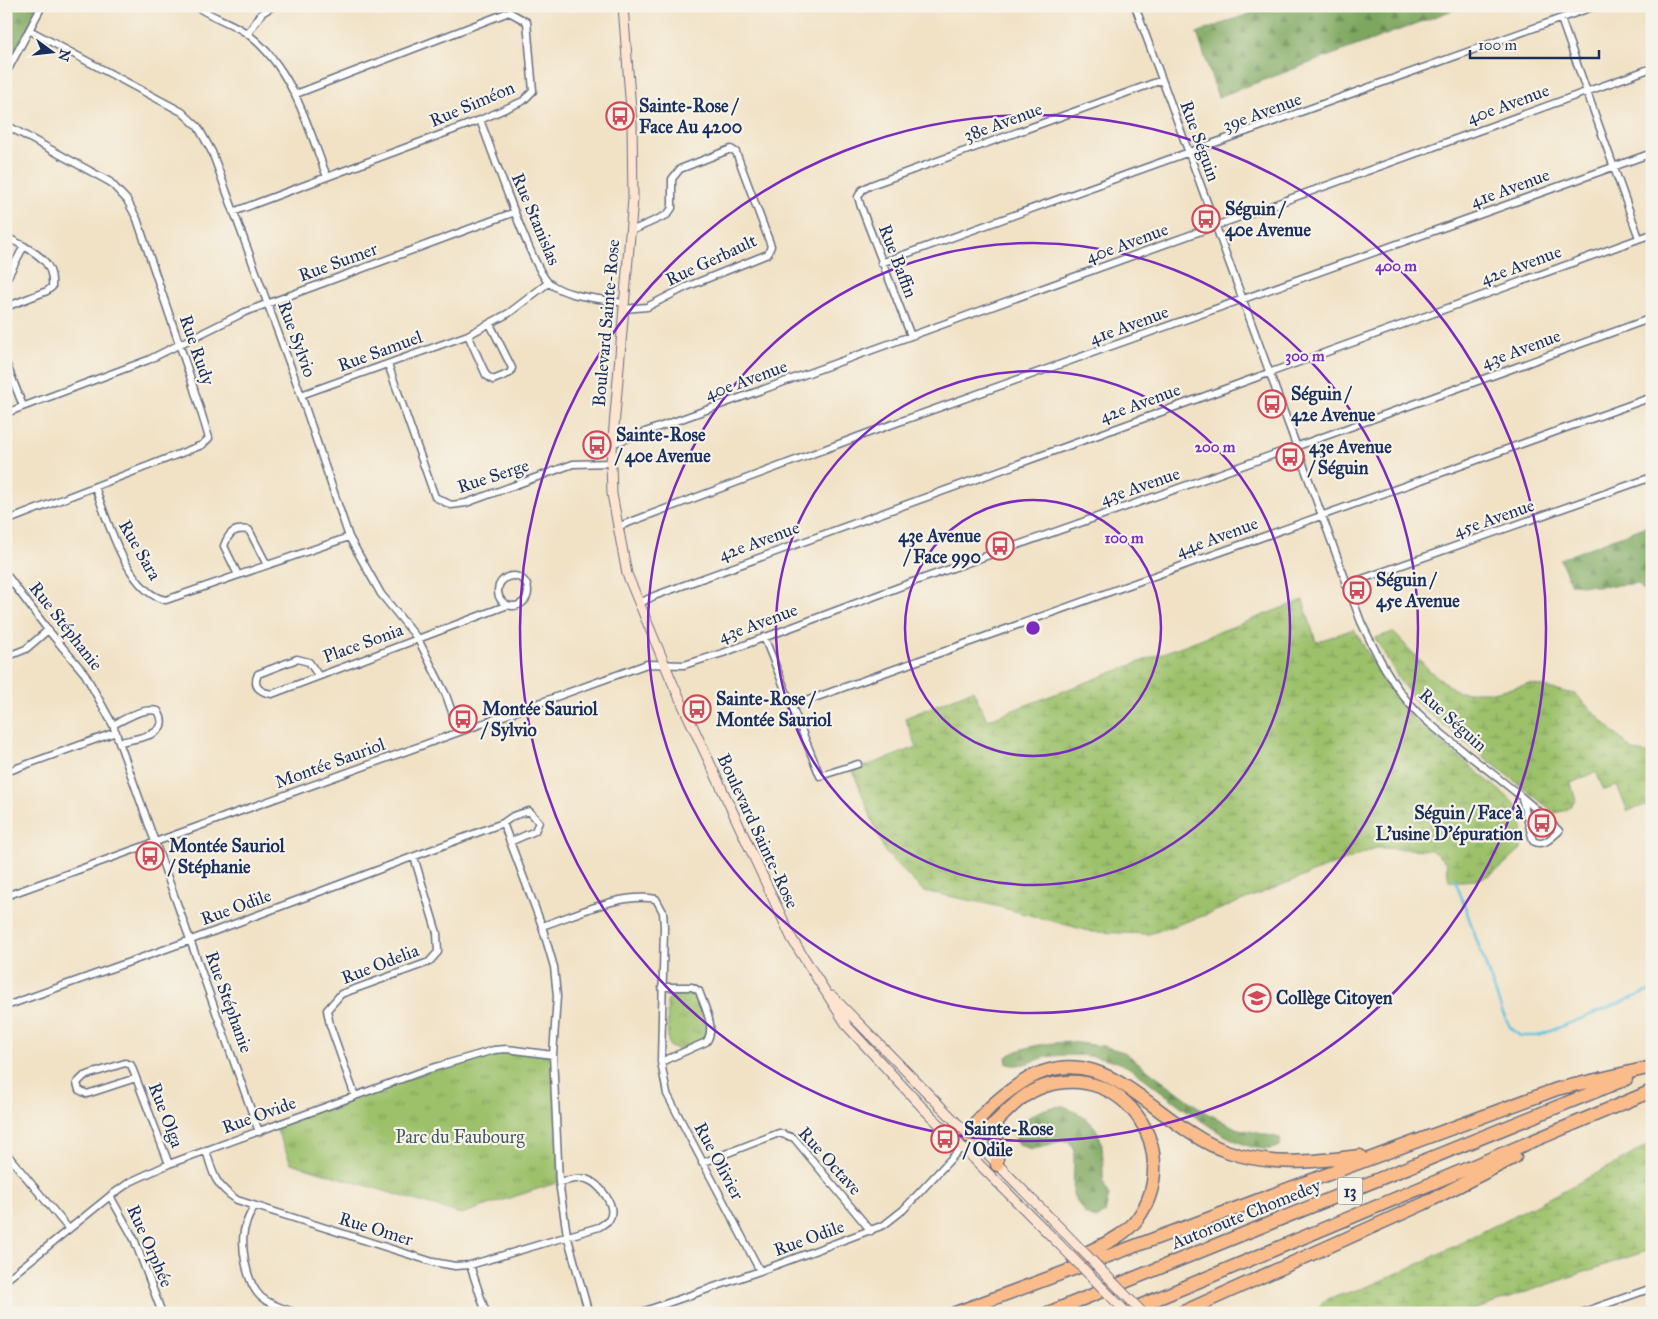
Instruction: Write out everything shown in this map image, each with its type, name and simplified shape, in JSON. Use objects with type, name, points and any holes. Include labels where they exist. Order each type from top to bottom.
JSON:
[{"type":"highway","points":[[968,1141],[972,1127],[1009,1091],[1022,1082],[1048,1071],[1078,1068],[1101,1072],[1118,1080],[1187,1132],[1214,1146],[1245,1157],[1293,1164],[1385,1152]]},
{"type":"highway","points":[[955,1313],[1557,1089],[1652,1068]]},
{"type":"highway","name":"Autoroute Chomedey","points":[[1048,1313],[1652,1068]]},
{"type":"highway","points":[[968,1141],[997,1122],[1020,1100],[1044,1086],[1068,1082],[1092,1084],[1114,1094],[1135,1112],[1145,1127],[1153,1154],[1154,1172],[1150,1191],[1142,1210],[1132,1224],[1112,1239],[1024,1286]]},
{"type":"highway","name":"13","points":[[1125,1313],[1652,1091]]},
{"type":"highway","points":[[1181,1313],[1423,1204],[1600,1113]]},
{"type":"highway","points":[[997,1122],[997,1165]]},
{"type":"street","points":[[6,73],[42,6]]},
{"type":"street","points":[[196,6],[248,33],[268,51],[296,94],[327,177]]},
{"type":"street","points":[[248,33],[262,13],[273,6]]},
{"type":"street","name":"Boulevard Sainte-Rose","points":[[623,6],[632,123],[633,199],[610,463],[617,527],[627,574],[664,664],[779,916],[798,951],[823,987],[968,1141],[1060,1245],[1125,1313]]},
{"type":"street","name":"Rue Séguin","points":[[1135,6],[1345,585],[1374,648],[1408,701],[1418,712],[1522,798],[1559,831],[1548,841],[1541,843],[1533,841],[1522,798]]},
{"type":"street","name":"39e Avenue","points":[[881,263],[1189,154],[1595,6]]},
{"type":"street","name":"Rue Siméon","points":[[233,212],[480,120],[523,101],[533,91],[528,22],[509,12],[296,94]]},
{"type":"street","points":[[1561,19],[1639,238]]},
{"type":"street","name":"Rue Sylvio","points":[[29,30],[182,112],[198,127],[212,152],[268,304],[349,537],[381,594],[418,639],[446,695],[459,732]]},
{"type":"street","name":"40e Avenue","points":[[612,444],[1652,68]]},
{"type":"street","name":"38e Avenue","points":[[858,197],[862,190],[871,185],[1162,80]]},
{"type":"street","name":"Rue Stanislas","points":[[480,120],[515,212],[540,271],[548,283],[566,292],[623,306]]},
{"type":"street","name":"Rue Rudy","points":[[6,125],[110,182],[127,200],[137,218],[209,438],[202,445],[6,521]]},
{"type":"street","name":"Rue Gerbault","points":[[623,306],[646,307],[686,287],[768,254],[771,246],[736,152],[731,149],[680,170],[672,179],[672,208],[667,215],[631,231]]},
{"type":"street","name":"41e Avenue","points":[[617,527],[868,433],[1652,153]]},
{"type":"street","name":"Rue Baffin","points":[[858,197],[881,263],[911,336]]},
{"type":"street","name":"Rue Sumer","points":[[6,413],[148,360],[245,312],[515,212]]},
{"type":"street","name":"42e Avenue","points":[[640,604],[654,596],[1652,234]]},
{"type":"street","points":[[6,237],[43,257],[53,279],[52,287],[47,291],[6,307]]},
{"type":"street","points":[[6,280],[24,246]]},
{"type":"street","name":"Rue Samuel","points":[[301,396],[468,335],[509,313],[548,283]]},
{"type":"street","name":"43e Avenue","points":[[664,664],[684,665],[764,637],[1652,318]]},
{"type":"street","points":[[468,335],[486,374],[493,380],[510,373],[512,368],[490,324]]},
{"type":"street","points":[[6,363],[23,406]]},
{"type":"street","name":"Rue Serge","points":[[388,364],[435,497],[451,504],[466,503],[490,496],[573,464],[610,463]]},
{"type":"street","name":"44e Avenue","points":[[792,706],[1652,397]]},
{"type":"street","name":"45e Avenue","points":[[1345,585],[1652,477]]},
{"type":"street","name":"Rue Sara","points":[[95,487],[106,523],[122,557],[148,593],[156,598],[166,600],[349,537]]},
{"type":"street","points":[[238,575],[224,546],[229,534],[238,528],[249,530],[267,565]]},
{"type":"street","name":"Rue Stéphanie","points":[[6,574],[48,630],[85,674],[115,728],[259,1132]]},
{"type":"street","points":[[517,576],[526,582],[527,596],[518,605],[508,605],[501,599],[499,589],[507,577],[517,576]]},
{"type":"street","name":"Place Sonia","points":[[318,675],[308,662],[297,658],[258,674],[256,680],[257,688],[261,692],[272,694],[318,675],[508,605]]},
{"type":"street","points":[[6,657],[26,650],[48,630]]},
{"type":"street","points":[[764,637],[820,776],[858,764]]},
{"type":"street","name":"Montée Sauriol","points":[[6,896],[648,664],[664,664]]},
{"type":"street","points":[[6,772],[115,728],[141,712],[158,711],[161,716],[162,726],[160,730],[147,736],[120,742]]},
{"type":"street","name":"Rue Odile","points":[[6,1006],[414,857],[529,811],[539,822],[535,831],[510,842]]},
{"type":"street","points":[[503,823],[542,926],[554,967],[556,996],[553,1055],[558,1182],[568,1235],[587,1308],[591,1313]]},
{"type":"street","name":"Rue Odelia","points":[[355,1096],[330,1025],[327,1010],[341,994],[429,962],[438,952],[437,933],[414,857]]},
{"type":"street","name":"Rue Olivier","points":[[542,926],[623,899],[641,896],[656,899],[663,912],[664,926],[661,1062],[667,1094],[760,1271]]},
{"type":"street","points":[[661,1062],[706,1042],[711,1037],[712,1029],[699,991],[692,987],[662,987]]},
{"type":"street","name":"Rue Ovide","points":[[6,1280],[110,1196],[130,1182],[169,1164],[429,1069],[494,1050],[507,1049],[553,1055]]},
{"type":"street","name":"Rue Olga","points":[[136,1078],[87,1094],[79,1090],[77,1083],[84,1076],[125,1063],[130,1065],[136,1078],[169,1164]]},
{"type":"street","name":"Rue Octave","points":[[702,1163],[779,1132],[786,1134],[794,1138],[871,1231]]},
{"type":"street","name":"Boulevard Sainte-Rose","points":[[968,1141],[997,1165],[1143,1313]]},
{"type":"street","name":"Rue Odile","points":[[639,1313],[884,1225],[903,1210],[968,1141]]},
{"type":"street","name":"Rue Omer","points":[[206,1150],[215,1181],[224,1191],[237,1200],[433,1262],[455,1266],[470,1265],[568,1235]]},
{"type":"street","points":[[6,1153],[68,1228]]},
{"type":"street","points":[[558,1182],[584,1178],[596,1183],[608,1200],[611,1212],[608,1220],[599,1227],[568,1235]]},
{"type":"street","name":"Rue Orphée","points":[[110,1196],[134,1239],[159,1312]]},
{"type":"street","points":[[254,1206],[245,1225],[243,1250],[248,1275],[261,1296],[278,1306],[296,1313]]},
{"type":"street","points":[[470,1265],[486,1313]]},
{"type":"street","points":[[1581,1313],[1652,1288]]},
{"type":"green space","points":[[6,6],[41,6],[14,54],[6,56]]},
{"type":"green space","points":[[1270,6],[1464,6],[1218,97],[1197,33]]},
{"type":"green space","points":[[1652,524],[1652,601],[1638,584],[1596,586],[1571,584],[1560,559]]},
{"type":"green space","points":[[1303,600],[1316,642],[1354,629],[1378,671],[1409,715],[1522,809],[1523,847],[1491,874],[1474,880],[1449,881],[1446,862],[1431,850],[1376,848],[1203,916],[1149,934],[1093,932],[988,904],[923,891],[885,852],[853,771],[917,747],[905,718],[973,690],[987,720]]},
{"type":"green space","points":[[1393,632],[1431,672],[1458,692],[1493,692],[1530,684],[1575,694],[1633,751],[1646,753],[1652,751],[1652,803],[1628,811],[1617,786],[1604,790],[1596,772],[1571,783],[1576,801],[1566,810],[1555,813],[1422,708],[1402,684],[1375,638]]},
{"type":"green space","points":[[686,992],[697,997],[707,1036],[679,1050],[670,1047],[668,1041],[667,1002],[672,995]]},
{"type":"green space","points":[[1070,1042],[1103,1046],[1124,1052],[1205,1112],[1236,1128],[1280,1138],[1280,1146],[1264,1149],[1245,1145],[1223,1134],[1201,1121],[1126,1066],[1109,1059],[1066,1055],[1047,1057],[1022,1064],[1007,1064],[1006,1057],[1029,1047]]},
{"type":"green space","name":"Parc du Faubourg","points":[[494,1050],[553,1055],[559,1182],[461,1214],[291,1163],[275,1126],[347,1099]]},
{"type":"green space","points":[[1064,1106],[1084,1117],[1099,1135],[1103,1153],[1104,1181],[1109,1196],[1105,1213],[1097,1219],[1085,1214],[1073,1195],[1074,1150],[1069,1141],[1060,1141],[1036,1149],[1023,1146],[1015,1141],[1014,1134],[1029,1117],[1042,1110]]},
{"type":"green space","points":[[1652,1142],[1652,1249],[1465,1313],[1312,1313],[1327,1299],[1364,1288],[1423,1262],[1617,1163]]},
{"type":"waterway","points":[[1455,879],[1502,1011],[1510,1027],[1520,1036],[1538,1036],[1652,990]]},
{"type":"place","name":"Sainte-Rose / Face Au 4200","points":[[620,116]]},
{"type":"place","name":"Séguin / 40e Avenue","points":[[1206,219]]},
{"type":"place","name":"Séguin / 42e Avenue","points":[[1272,404]]},
{"type":"place","name":"Sainte-Rose / 40e Avenue","points":[[597,445]]},
{"type":"place","name":"43e Avenue / Séguin","points":[[1290,457]]},
{"type":"place","name":"43e Avenue / Face 990","points":[[1000,546]]},
{"type":"place","name":"Séguin / 45e Avenue","points":[[1357,590]]},
{"type":"place","name":"Sainte-Rose / Montée Sauriol","points":[[697,709]]},
{"type":"place","name":"Montée Sauriol / Sylvio","points":[[463,719]]},
{"type":"place","name":"Séguin / Face à L'usine D'épuration","points":[[1542,823]]},
{"type":"place","name":"Montée Sauriol / Stéphanie","points":[[150,856]]},
{"type":"place","name":"Collège Citoyen","points":[[1257,998]]},
{"type":"place","name":"Sainte-Rose / Odile","points":[[945,1139]]}]
